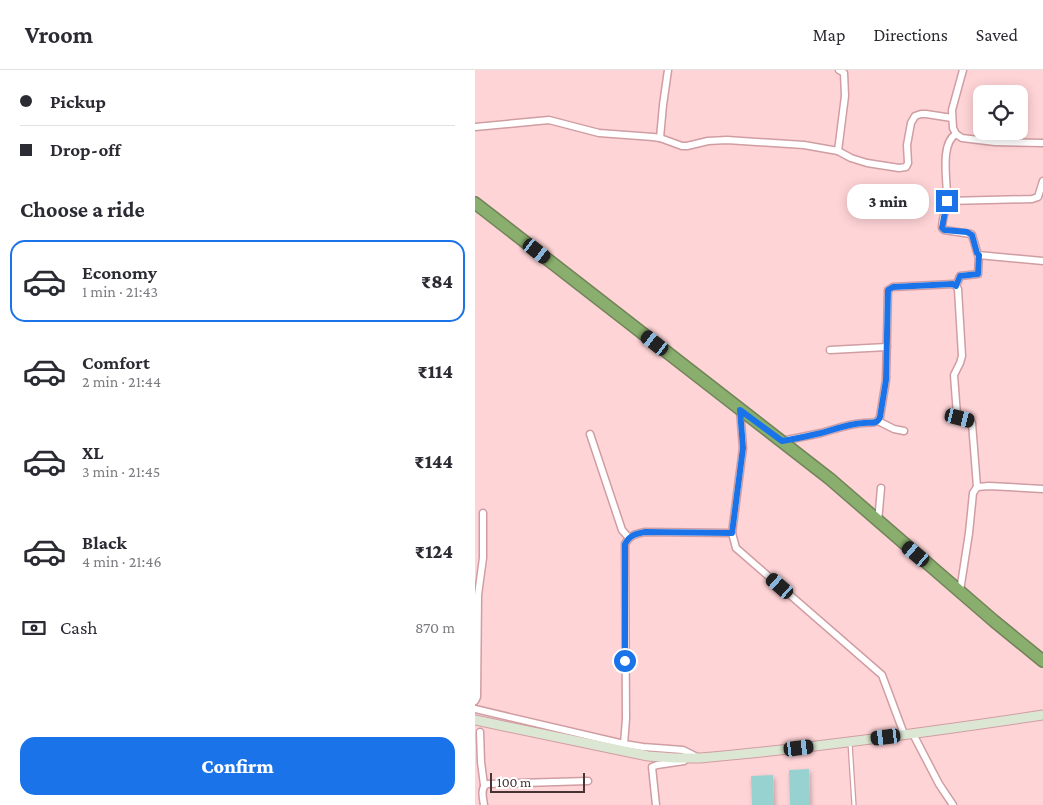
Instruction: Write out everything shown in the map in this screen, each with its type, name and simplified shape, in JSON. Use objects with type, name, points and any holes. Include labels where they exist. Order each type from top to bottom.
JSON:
[{"type":"highway","points":[[475,202],[830,479],[878,522],[1043,661]]},
{"type":"street","points":[[660,138],[668,70]]},
{"type":"street","points":[[838,151],[845,96],[844,73],[839,70]]},
{"type":"street","points":[[963,70],[951,118],[956,134],[963,138],[995,142],[1043,143]]},
{"type":"street","points":[[475,127],[549,120],[599,133],[660,138],[682,146],[708,141],[727,140],[804,145],[838,151],[867,163],[899,168],[906,167],[908,163],[907,146],[911,123],[915,116],[926,114],[951,118]]},
{"type":"street","points":[[956,134],[952,136],[947,149],[947,201],[942,228],[944,230],[971,234],[979,255],[978,274],[960,276],[956,286],[958,289],[962,356],[954,374],[957,415],[972,423],[977,487],[973,493],[960,591]]},
{"type":"street","points":[[947,201],[1032,199],[1038,197],[1043,181]]},
{"type":"street","points":[[979,255],[1043,261]]},
{"type":"street","points":[[878,421],[886,380],[888,290],[890,288],[953,284],[956,286]]},
{"type":"street","points":[[830,350],[887,347]]},
{"type":"street","points":[[740,410],[743,448],[732,533],[736,548],[882,675],[909,734],[953,805]]},
{"type":"street","points":[[782,441],[841,426],[878,421],[894,429],[904,431]]},
{"type":"street","points":[[590,434],[622,530],[629,538]]},
{"type":"street","points":[[977,487],[1043,489]]},
{"type":"street","points":[[878,522],[881,488]]},
{"type":"street","points":[[475,702],[477,697],[478,595],[483,558],[483,513]]},
{"type":"street","points":[[624,744],[626,719],[625,544],[629,538],[645,532],[732,533]]},
{"type":"street","points":[[475,709],[643,748],[683,750],[698,758]]},
{"type":"street","points":[[475,720],[642,755],[698,758],[790,750],[1043,715]]},
{"type":"street","points":[[480,732],[484,805]]},
{"type":"street","points":[[656,805],[653,766],[698,758]]},
{"type":"street","points":[[484,785],[494,783],[588,781]]},
{"type":"lane","points":[[850,741],[854,805]]},
{"type":"building","points":[[809,769],[810,805],[790,805],[789,770]]},
{"type":"building","points":[[773,775],[774,805],[752,805],[751,776]]},
{"type":"route","points":[[625,661],[625,544],[629,538],[645,532],[732,533],[743,448],[740,410],[782,441],[841,426],[878,421],[886,380],[888,290],[893,287],[953,284],[956,286],[960,276],[978,274],[979,255],[972,235],[967,232],[944,230],[942,228],[947,201]]}]
